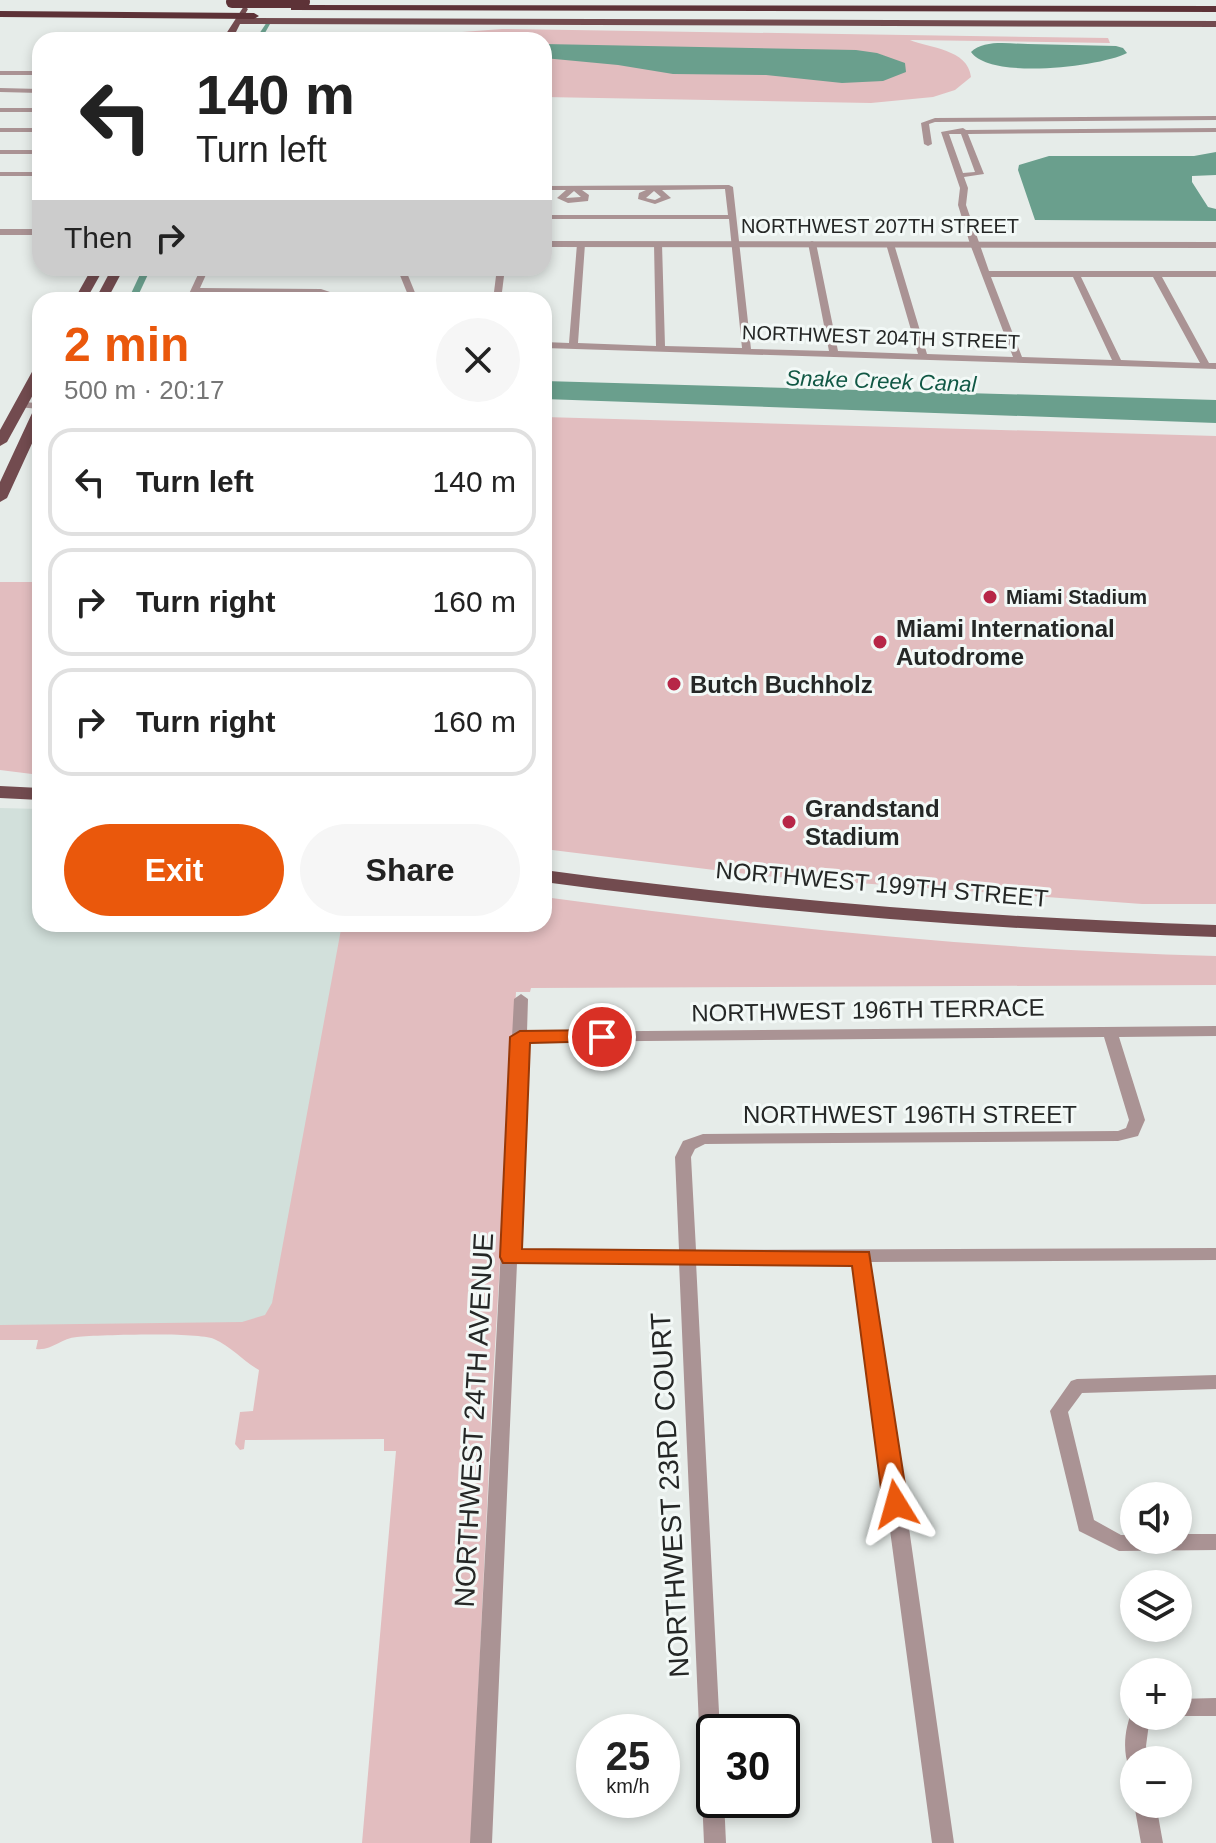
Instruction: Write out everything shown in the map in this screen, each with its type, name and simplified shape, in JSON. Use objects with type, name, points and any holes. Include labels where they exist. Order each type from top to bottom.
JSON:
[{"type":"highway","points":[[298,5],[852,0]]},
{"type":"highway","points":[[1028,4],[1195,0]]},
{"type":"highway","points":[[298,5],[1028,4],[1216,7]]},
{"type":"highway","points":[[0,6],[168,5]]},
{"type":"highway","points":[[0,6],[1216,7]]},
{"type":"highway","points":[[0,14],[237,22]]},
{"type":"highway","points":[[111,17],[227,24],[253,18]]},
{"type":"main road","points":[[231,32],[249,0]]},
{"type":"main road","points":[[247,32],[262,0]]},
{"type":"main road","points":[[253,18],[814,23],[1215,21]]},
{"type":"main road","points":[[444,20],[1215,21]]},
{"type":"main road","points":[[814,23],[831,20]]},
{"type":"main road","points":[[0,442],[32,385]]},
{"type":"main road","points":[[0,498],[32,426]]},
{"type":"main road","points":[[0,792],[32,794]]},
{"type":"main road","name":"NORTHWEST 199TH STREET","points":[[552,877],[791,905],[985,921],[1216,931]]},
{"type":"street","points":[[0,73],[32,73]]},
{"type":"street","points":[[0,90],[32,91]]},
{"type":"street","points":[[0,110],[32,110]]},
{"type":"street","points":[[928,144],[925,123],[935,120],[1216,118]]},
{"type":"street","points":[[0,130],[32,130]]},
{"type":"street","points":[[960,175],[980,174],[963,130]]},
{"type":"street","points":[[1019,360],[974,244],[962,205],[964,188],[945,132],[1216,130]]},
{"type":"street","points":[[0,152],[32,152]]},
{"type":"street","points":[[0,174],[32,174]]},
{"type":"street","points":[[552,188],[729,187],[747,351]]},
{"type":"street","points":[[552,217],[732,217]]},
{"type":"street","points":[[0,232],[32,232]]},
{"type":"street","points":[[812,243],[834,354]]},
{"type":"street","name":"NORTHWEST 207TH STREET","points":[[552,244],[1216,245]]},
{"type":"street","points":[[573,346],[581,244]]},
{"type":"street","points":[[658,244],[661,348]]},
{"type":"street","points":[[890,244],[923,357]]},
{"type":"street","points":[[986,274],[1216,274]]},
{"type":"street","points":[[1076,274],[1118,363]]},
{"type":"street","points":[[1156,274],[1211,366]]},
{"type":"street","points":[[291,292],[320,292]]},
{"type":"street","name":"NORTHWEST 204TH STREET","points":[[552,345],[1211,366]]},
{"type":"street","points":[[20,405],[32,407]]},
{"type":"street","name":"NORTHWEST 24TH AVENUE","points":[[481,1843],[521,999]]},
{"type":"street","name":"NORTHWEST 196TH STREET","points":[[689,1145],[703,1139],[1118,1136],[1132,1132],[1137,1120],[1110,1031]]},
{"type":"street","name":"NORTHWEST 196TH TERRACE","points":[[520,1037],[1216,1031]]},
{"type":"street","name":"NORTHWEST 23RD COURT","points":[[689,1145],[683,1157],[686,1257],[715,1843]]},
{"type":"street","points":[[511,1257],[862,1258],[1216,1254]]},
{"type":"street","points":[[862,1258],[943,1843]]},
{"type":"street","points":[[1216,1382],[1077,1386],[1059,1411],[1086,1525],[1119,1543],[1216,1542]]},
{"type":"street","points":[[1192,1708],[1216,1707]]},
{"type":"street","points":[[1148,1818],[1152,1843]]},
{"type":"shaded area","points":[[502,29],[1108,38],[1110,43],[910,40],[955,55],[963,61],[971,77],[955,90],[933,97],[871,103],[552,97],[552,32],[462,32]]},
{"type":"shaded area","points":[[1006,43],[1116,46],[1127,53],[1094,63],[1046,68],[1000,66],[982,61],[971,52],[983,45]]},
{"type":"shaded area","points":[[552,44],[856,50],[877,53],[905,63],[906,72],[883,81],[842,83],[766,75],[673,74],[552,59]]},
{"type":"shaded area","points":[[1216,152],[1216,175],[1192,176],[1192,182],[1208,207],[1216,209],[1216,221],[1035,220],[1018,170],[1019,165],[1049,156],[1194,156]]},
{"type":"shaded area","name":"Snake Creek Canal","points":[[552,381],[1216,400],[1216,423],[552,399]]},
{"type":"shaded area","name":"Miami International Autodrome","points":[[552,417],[1216,436],[1216,904],[1142,904],[763,876],[552,850]]},
{"type":"shaded area","points":[[0,582],[32,582],[32,774],[0,770]]},
{"type":"shaded area","points":[[0,808],[32,809],[32,932],[342,932],[273,1326],[0,1328]]},
{"type":"shaded area","points":[[552,898],[879,936],[1216,956],[1216,985],[531,988],[530,992],[516,992],[493,1380],[471,1843],[362,1843],[396,1451],[384,1451],[384,1439],[245,1440],[244,1449],[240,1450],[235,1444],[240,1412],[253,1411],[259,1370],[214,1339],[169,1335],[89,1336],[36,1349],[38,1340],[0,1340],[0,1325],[242,1322],[265,1315],[272,1303],[341,932],[552,932]]},
{"type":"waterway","points":[[262,32],[267,24]]},
{"type":"waterway","points":[[136,292],[143,276]]},
{"type":"place","name":"Miami Stadium","points":[[990,597]]},
{"type":"place","name":"Miami International Autodrome","points":[[880,642]]},
{"type":"place","name":"Butch Buchholz","points":[[674,684]]},
{"type":"place","name":"Grandstand Stadium","points":[[789,822]]},
{"type":"route","points":[[602,1037],[520,1037],[511,1257],[862,1258],[896,1504]]}]
